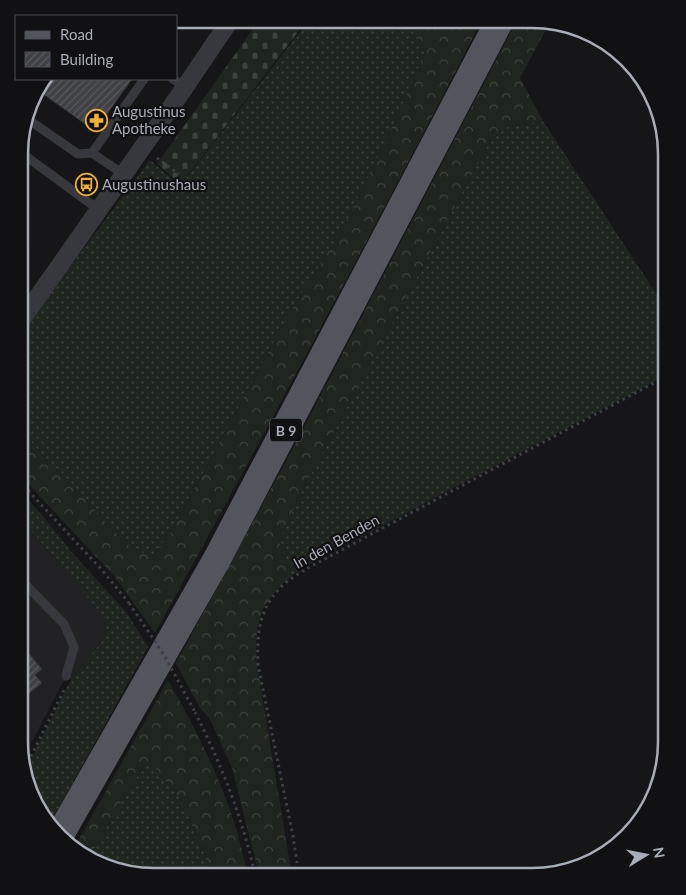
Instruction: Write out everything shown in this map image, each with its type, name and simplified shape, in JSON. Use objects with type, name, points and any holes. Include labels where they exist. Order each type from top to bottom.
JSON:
[{"type":"main road","name":"B 9","points":[[63,830],[218,559],[496,28]]},
{"type":"street","points":[[28,310],[142,148],[179,83],[224,28]]},
{"type":"lane","points":[[92,153],[143,80]]},
{"type":"lane","points":[[32,122],[78,154],[92,153],[123,174]]},
{"type":"lane","points":[[28,158],[98,209]]},
{"type":"lane","points":[[28,587],[64,624],[74,647],[66,676]]},
{"type":"path","points":[[142,148],[178,174]]},
{"type":"path","name":"In den Benden","points":[[298,868],[258,656],[257,639],[264,611],[280,588],[308,568],[658,381]]},
{"type":"path","points":[[28,491],[102,570],[129,603],[164,655],[215,750],[236,808],[253,868]]},
{"type":"path","points":[[29,760],[68,682],[66,676]]},
{"type":"shaded area","points":[[28,527],[105,617],[106,631],[99,645],[71,679],[63,682],[28,749]]},
{"type":"green space","points":[[254,28],[301,28],[181,184],[157,164]]},
{"type":"green space","points":[[303,28],[411,28],[426,52],[345,225],[289,314],[171,532],[151,557],[126,544],[28,439],[28,322],[150,160],[180,186]]},
{"type":"green space","points":[[411,28],[478,28],[321,328],[155,633],[115,577],[28,484],[28,439],[126,544],[151,557],[171,532],[289,314],[345,225],[396,119],[425,52]]},
{"type":"green space","points":[[513,28],[546,29],[520,78],[543,121],[509,126],[491,139],[302,491],[279,541],[292,576],[272,595],[261,615],[256,650],[291,868],[257,868],[232,768],[210,719],[200,708],[176,663],[293,448]]},
{"type":"green space","points":[[543,121],[658,296],[658,380],[306,566],[292,576],[279,541],[302,491],[491,139],[509,126]]},
{"type":"green space","points":[[28,500],[69,549],[127,613],[148,647],[54,817],[34,782],[30,763],[71,679],[99,645],[106,631],[104,617],[28,527]]},
{"type":"green space","points":[[168,680],[195,730],[219,781],[239,838],[246,868],[209,868],[181,800],[150,761],[142,768],[92,852],[78,841]]},
{"type":"green space","points":[[150,761],[181,800],[209,868],[154,868],[137,866],[105,858],[92,852],[142,768]]},
{"type":"building","points":[[52,80],[131,80],[95,131],[43,94]]},
{"type":"building","points":[[28,653],[42,669],[35,675],[42,683],[28,695]]},
{"type":"place","name":"Augustinus Apotheke","points":[[96,120]]},
{"type":"place","name":"Augustinushaus","points":[[86,184]]}]
